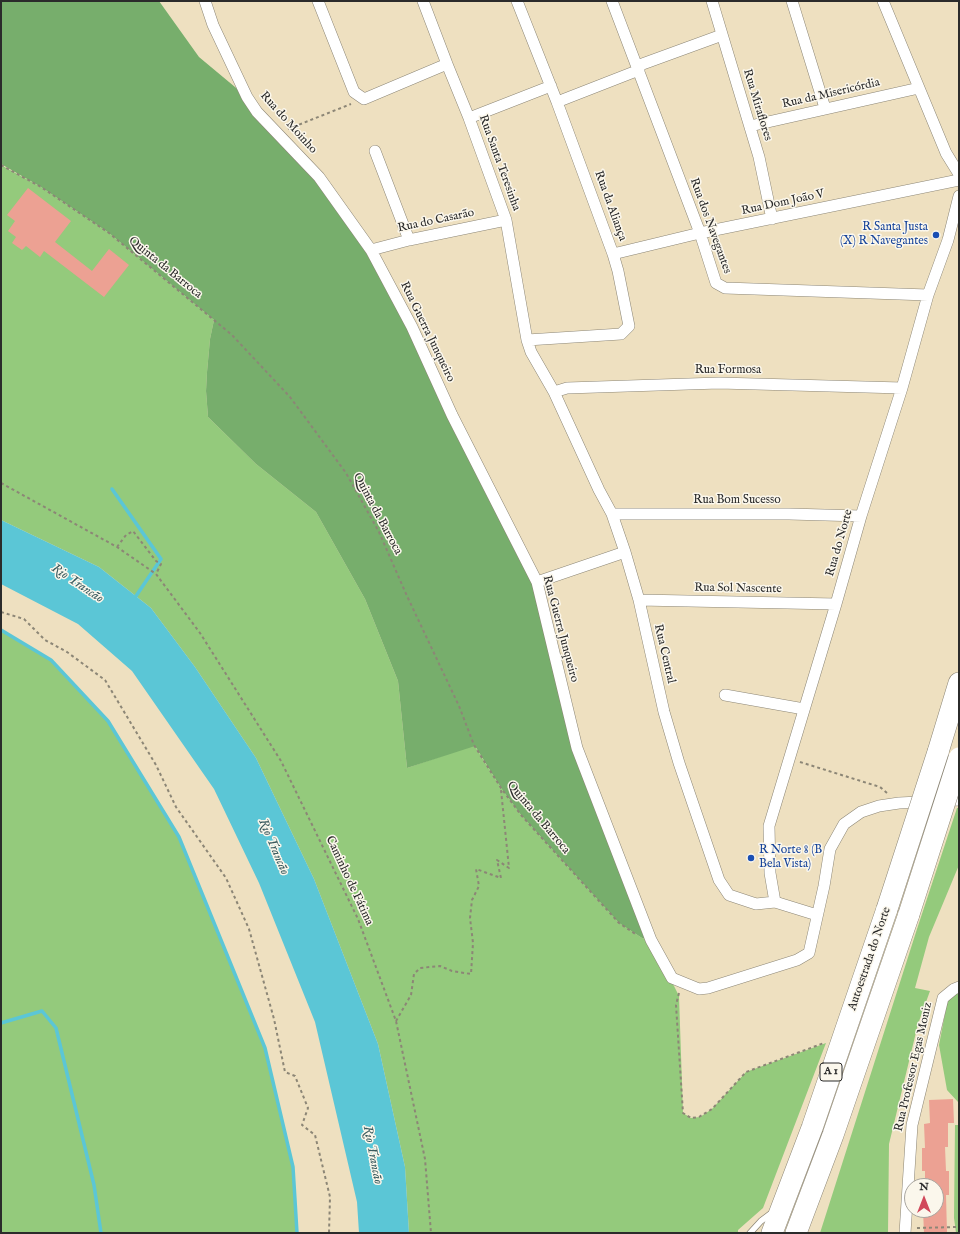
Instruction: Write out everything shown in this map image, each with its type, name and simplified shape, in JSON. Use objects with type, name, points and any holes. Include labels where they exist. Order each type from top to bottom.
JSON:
[{"type":"highway","name":"Autoestrada do Norte","points":[[772,1233],[812,1128],[888,909],[959,682]]},
{"type":"highway","name":"Autoestrada do Norte","points":[[796,1233],[833,1135],[909,914],[959,758]]},
{"type":"street","name":"Rua do Moinho","points":[[205,1],[213,25],[247,97],[257,112],[319,177],[371,250]]},
{"type":"street","points":[[318,1],[354,92],[364,99],[447,64]]},
{"type":"street","name":"Rua Santa Teresinha","points":[[423,1],[469,118],[506,220],[527,340]]},
{"type":"street","name":"Rua da Aliança","points":[[516,1],[551,86],[613,254],[618,271],[628,326],[621,334],[527,340]]},
{"type":"street","name":"Rua dos Navegantes","points":[[612,1],[700,234],[716,283],[725,288],[928,296]]},
{"type":"street","name":"Rua Miraflores","points":[[712,1],[759,157],[772,219]]},
{"type":"street","points":[[792,1],[825,108]]},
{"type":"street","points":[[882,1],[946,153],[959,174]]},
{"type":"street","points":[[557,102],[722,35]]},
{"type":"street","points":[[469,118],[551,86]]},
{"type":"street","name":"Rua da Misericórdia","points":[[750,126],[919,88]]},
{"type":"street","points":[[375,151],[409,240]]},
{"type":"street","name":"Rua Dom João V","points":[[613,254],[700,234],[959,180]]},
{"type":"street","name":"Rua do Norte","points":[[775,902],[770,873],[769,826],[861,516],[902,388],[928,296],[948,240],[959,196]]},
{"type":"street","name":"Rua do Casarão","points":[[371,250],[409,240],[506,220]]},
{"type":"street","name":"Rua Guerra Junqueiro","points":[[371,250],[412,327],[452,415],[537,582],[577,748],[652,940],[672,978],[699,989],[708,988],[797,960],[809,953],[817,915]]},
{"type":"street","name":"Rua Central","points":[[527,340],[531,352],[554,392],[612,514],[639,600],[664,712],[679,763],[719,880],[729,896],[756,904],[775,902],[817,915]]},
{"type":"street","name":"Rua Formosa","points":[[554,392],[567,388],[719,383],[902,388]]},
{"type":"street","name":"Rua Bom Sucesso","points":[[612,514],[789,514],[861,516]]},
{"type":"street","points":[[537,582],[625,552]]},
{"type":"street","name":"Rua Sol Nascente","points":[[639,600],[836,604]]},
{"type":"street","points":[[725,695],[804,709]]},
{"type":"street","points":[[817,915],[830,849],[844,824],[861,812],[879,806],[899,803],[959,800]]},
{"type":"street","name":"Rua Professor Egas Moniz","points":[[905,1231],[912,1125],[943,998],[959,987]]},
{"type":"lane","points":[[750,1233],[761,1221],[783,1205]]},
{"type":"path","points":[[278,133],[364,99]]},
{"type":"path","name":"Quinta da Barroca","points":[[1,165],[41,187],[109,234],[232,335],[290,397],[346,473],[379,532],[407,596],[459,706],[474,746],[501,788],[521,815],[619,923],[642,938],[652,940]]},
{"type":"path","name":"Caminho de Fátima","points":[[1,483],[117,547],[156,574],[200,633],[281,761],[358,919],[396,1022],[425,1159],[431,1233]]},
{"type":"path","points":[[117,547],[126,534],[133,532],[156,561],[161,564],[156,574]]},
{"type":"path","points":[[1,612],[24,619],[45,640],[67,652],[105,680],[156,766],[176,807],[226,878],[248,929],[274,1019],[285,1072],[295,1076],[308,1108],[302,1125],[315,1135],[317,1143],[330,1197],[329,1233]]},
{"type":"path","points":[[789,758],[880,787]]},
{"type":"path","points":[[396,1022],[411,995],[414,974],[420,968],[440,966],[471,974],[473,943],[470,918],[472,900],[479,886],[476,869],[501,878],[497,860],[509,868],[501,788]]},
{"type":"path","points":[[681,982],[676,1005],[683,1113],[691,1118],[700,1118],[712,1109],[746,1072],[826,1043]]},
{"type":"path","points":[[905,1231],[956,1227],[959,1225]]},
{"type":"green space","points":[[1,1],[159,1],[199,57],[247,97],[300,157],[371,250],[537,582],[577,748],[651,940],[642,938],[619,923],[521,815],[501,788],[475,746],[407,768],[398,681],[365,599],[316,512],[256,464],[208,417],[206,391],[207,372],[210,339],[214,320],[109,233],[41,187],[1,164]]},
{"type":"green space","points":[[1,165],[41,187],[109,233],[214,320],[210,339],[207,372],[206,391],[208,417],[256,464],[316,512],[365,599],[398,681],[407,768],[474,745],[501,788],[521,815],[619,923],[642,938],[651,940],[679,996],[683,1113],[691,1118],[700,1117],[712,1109],[746,1072],[826,1043],[763,1208],[738,1230],[738,1233],[409,1233],[405,1167],[378,1044],[314,879],[256,758],[195,667],[151,608],[99,567],[1,520]]},
{"type":"green space","points":[[1,630],[51,660],[108,721],[179,837],[265,1048],[293,1167],[297,1233],[1,1233]]},
{"type":"green space","points":[[957,808],[959,808],[959,865],[929,937],[915,988],[930,991],[918,1024],[889,1144],[888,1233],[820,1233],[917,929]]},
{"type":"green space","points":[[959,992],[959,1233],[956,1233],[954,1218],[955,1125],[958,1125],[958,1102],[947,1090],[939,1045],[948,998]]},
{"type":"water","name":"Rio Trancão","points":[[1,520],[99,567],[151,608],[195,667],[256,758],[314,879],[378,1044],[405,1167],[409,1233],[359,1233],[357,1202],[315,1022],[259,883],[214,789],[132,671],[78,624],[1,584]]},
{"type":"building","points":[[28,188],[71,221],[55,242],[92,271],[109,249],[129,265],[104,297],[44,251],[40,257],[26,246],[22,250],[12,243],[16,237],[8,231],[15,221],[7,215]]},
{"type":"building","points":[[953,1099],[954,1123],[948,1123],[948,1147],[945,1147],[946,1171],[949,1171],[949,1195],[946,1195],[947,1233],[924,1233],[923,1218],[944,1218],[944,1178],[925,1178],[925,1171],[922,1171],[922,1148],[925,1148],[924,1124],[930,1123],[929,1100]]},
{"type":"waterway","points":[[112,489],[161,559],[136,596]]},
{"type":"waterway","points":[[1,630],[51,660],[108,721],[179,837],[265,1048],[293,1167],[297,1233]]},
{"type":"waterway","points":[[1,1023],[42,1011],[56,1028],[94,1185],[101,1233]]},
{"type":"place","name":"R Santa Justa (X) R Navegantes","points":[[936,235]]},
{"type":"place","name":"R Norte 8 (B Bela Vista)","points":[[751,858]]}]
